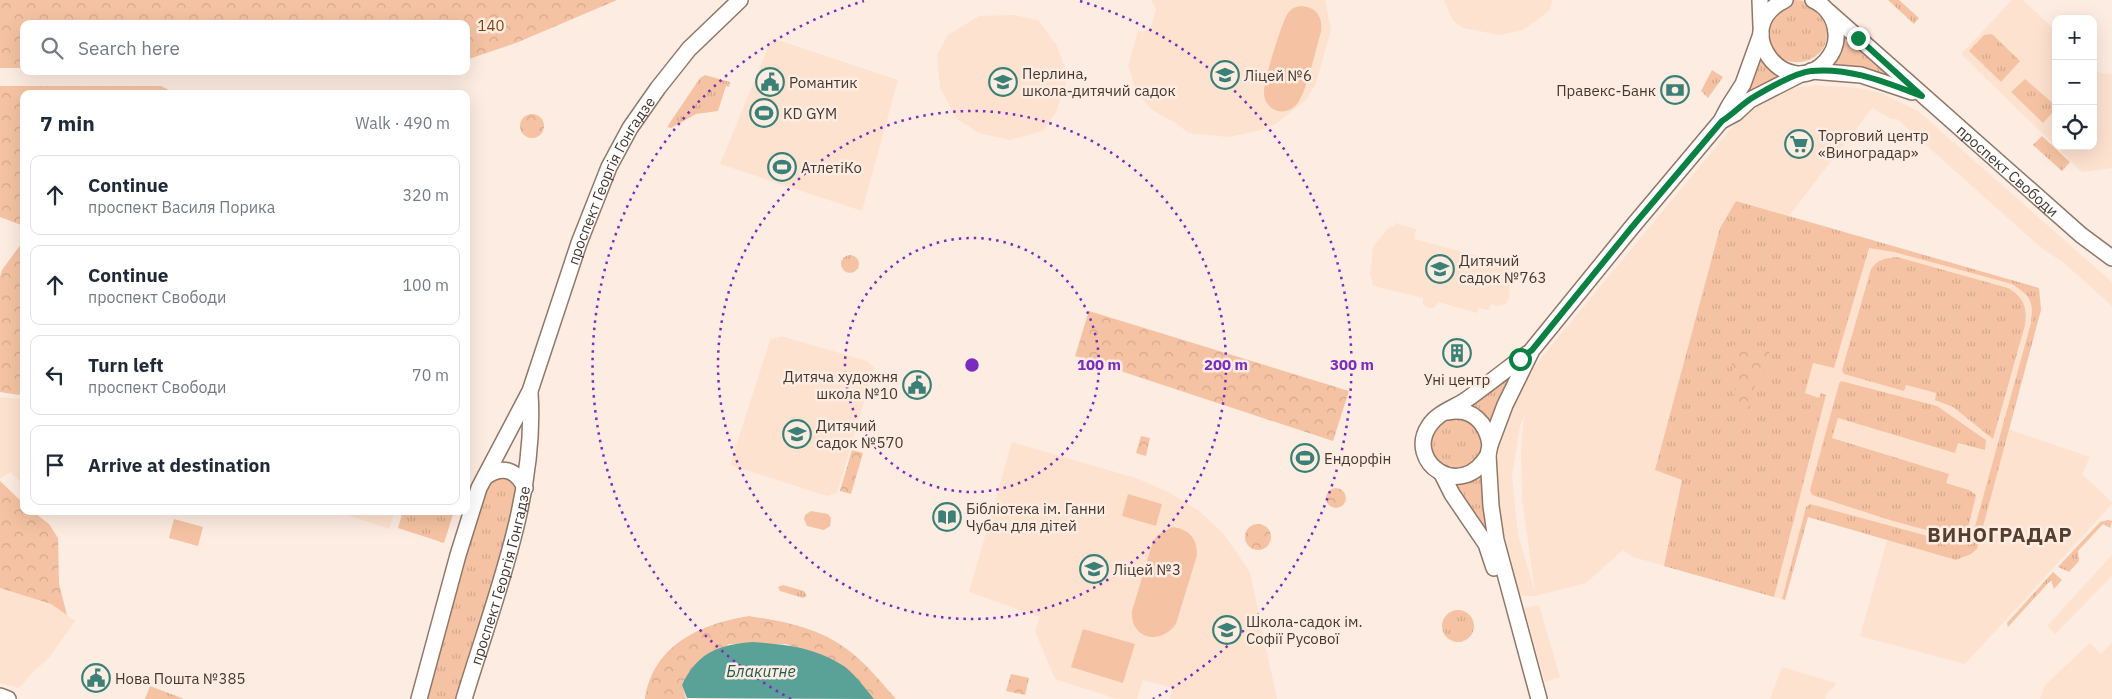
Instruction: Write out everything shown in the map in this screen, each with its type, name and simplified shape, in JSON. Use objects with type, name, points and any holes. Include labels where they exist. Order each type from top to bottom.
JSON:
[{"type":"street","name":"проспект Георгія Гонгадзе","points":[[419,699],[458,555],[479,488],[530,391],[579,243],[609,167],[627,133],[658,88],[689,49],[740,0]]},
{"type":"street","points":[[1760,0],[1761,30]]},
{"type":"street","points":[[1442,474],[1453,477],[1469,474],[1482,465],[1505,405],[1532,350],[1632,227],[1722,121],[1743,84],[1761,30],[1772,8],[1784,0]]},
{"type":"street","points":[[1722,121],[1736,113],[1750,100],[1808,72],[1828,59],[1835,46],[1836,32],[1819,4]]},
{"type":"street","name":"проспект Свободи","points":[[1819,4],[2093,245],[2112,258]]},
{"type":"street","name":"проспект Свободи","points":[[1761,30],[1763,48],[1770,61],[1789,72],[1837,72],[1861,75],[1922,96]]},
{"type":"street","name":"проспект Свободи","points":[[2093,245],[2112,268]]},
{"type":"street","points":[[1528,699],[1486,544],[1452,494],[1442,474],[1430,463],[1424,448],[1424,436],[1428,426],[1436,418],[1464,401],[1532,350]]},
{"type":"street","name":"проспект Георгія Гонгадзе","points":[[464,699],[502,575],[525,488],[532,414],[530,391]]},
{"type":"street","points":[[1444,413],[1466,412],[1476,416],[1484,424],[1488,434],[1491,506],[1496,540],[1538,699]]},
{"type":"street","points":[[485,477],[493,472],[510,471],[520,478],[525,488]]},
{"type":"street","points":[[0,696],[8,699]]},
{"type":"shaded area","name":"Ліцей №6","points":[[1151,0],[1325,0],[1331,30],[1316,83],[1307,99],[1276,124],[1258,131],[1228,137],[1189,133],[1152,110],[1137,93],[1128,66],[1138,31],[1143,32],[1151,28],[1156,9]]},
{"type":"shaded area","points":[[1444,0],[1552,0],[1550,10],[1536,21],[1522,30],[1500,35],[1463,28],[1453,21]]},
{"type":"shaded area","points":[[2012,0],[2023,0],[2052,27],[2052,143],[1963,56],[1962,53]]},
{"type":"shaded area","name":"Перлина, школа-дитячий садок","points":[[1014,15],[1038,20],[1057,46],[1068,76],[1056,112],[1043,131],[1010,140],[979,133],[957,119],[940,88],[937,55],[948,35],[979,16]]},
{"type":"shaded area","points":[[772,38],[898,80],[862,211],[720,164]]},
{"type":"shaded area","points":[[2097,70],[2100,73],[2112,74],[2112,168],[2082,172],[2059,150],[2097,150]]},
{"type":"shaded area","points":[[1816,85],[1858,88],[1881,93],[1918,111],[2112,282],[2112,306],[2064,263],[2039,246],[1897,119],[1891,119],[1872,108],[1789,216],[2039,288],[2041,310],[2008,429],[2090,457],[2082,474],[2112,504],[1965,664],[1860,636],[1887,540],[1808,517],[1785,600],[1633,557],[1623,550],[1586,583],[1536,596],[1523,596],[1519,594],[1502,528],[1496,477],[1499,446],[1516,395],[1541,358],[1744,113],[1760,101],[1787,89]],"holes":[[[1524,415],[1521,450],[1522,498],[1535,592],[1518,535],[1512,476],[1520,426]]]},
{"type":"shaded area","name":"Дитячий садок №763","points":[[1395,223],[1416,229],[1414,239],[1504,263],[1511,271],[1509,299],[1505,304],[1498,306],[1491,304],[1489,310],[1479,308],[1477,313],[1438,302],[1434,308],[1428,308],[1423,304],[1423,298],[1373,286],[1370,274],[1373,247],[1390,226],[1394,227]]},
{"type":"shaded area","name":"Дитячий садок №570","points":[[781,336],[867,361],[874,368],[837,493],[827,496],[730,465],[770,340]]},
{"type":"shaded area","points":[[0,397],[20,399],[20,482],[11,472],[0,478]]},
{"type":"shaded area","name":"Ліцей №3","points":[[1012,442],[1136,478],[1168,492],[1198,510],[1223,533],[1250,572],[1277,699],[1170,699],[1173,688],[1143,680],[1137,699],[1117,699],[1055,679],[1035,631],[1040,617],[969,592]]},
{"type":"shaded area","points":[[348,515],[394,515],[389,529]]},
{"type":"shaded area","points":[[2112,555],[2112,576],[2055,634],[2047,626]]},
{"type":"shaded area","points":[[0,588],[51,604],[75,621],[48,659],[19,688],[0,683]]},
{"type":"shaded area","points":[[1539,605],[1560,677],[1545,682],[1524,608]]},
{"type":"shaded area","points":[[2090,643],[2101,654],[2112,643],[2112,699],[2040,699],[2045,685]]},
{"type":"shaded area","points":[[1782,667],[1836,683],[1827,693],[1825,699],[1770,699]]},
{"type":"green space","name":"140","points":[[0,0],[617,0],[516,43],[470,59],[470,20],[20,20],[20,68],[0,68]]},
{"type":"green space","points":[[1789,0],[1812,3],[1824,15],[1826,21],[1827,36],[1824,48],[1816,56],[1806,61],[1785,60],[1776,54],[1768,42],[1765,30],[1782,2]]},
{"type":"green space","points":[[1888,0],[1899,0],[1919,18],[1914,24]]},
{"type":"green space","points":[[1295,7],[1311,8],[1317,13],[1321,21],[1321,32],[1301,98],[1292,108],[1286,111],[1276,111],[1271,108],[1264,96],[1266,77],[1285,18]]},
{"type":"green space","points":[[1840,30],[1900,81],[1866,69],[1831,66]]},
{"type":"green space","points":[[1990,34],[2020,61],[2001,82],[1969,51],[1984,35]]},
{"type":"green space","points":[[1759,48],[1784,77],[1740,103]]},
{"type":"green space","points":[[1712,70],[1723,77],[1708,98],[1701,91]]},
{"type":"green space","points":[[705,75],[730,82],[729,87],[726,86],[718,111],[696,114],[671,128],[667,127],[700,78]]},
{"type":"green space","points":[[2025,79],[2052,103],[2052,113],[2043,123],[2011,92]]},
{"type":"green space","points":[[0,86],[161,86],[169,90],[20,90],[20,225],[0,217]]},
{"type":"green space","points":[[532,114],[541,117],[544,126],[541,135],[532,138],[523,135],[520,126],[523,117]]},
{"type":"green space","points":[[2042,136],[2052,145],[2052,150],[2057,150],[2070,162],[2062,171],[2033,145]]},
{"type":"green space","points":[[1736,201],[2039,288],[2041,310],[1977,549],[1971,554],[1956,560],[1808,517],[1785,600],[1782,599],[1806,507],[1810,504],[1961,545],[1968,544],[1971,541],[2031,323],[2032,309],[2029,299],[2012,284],[1894,252],[1869,248],[1834,368],[1813,363],[1805,393],[1819,398],[1821,393],[1826,395],[1774,597],[1664,566],[1682,480],[1655,470],[1720,228]]},
{"type":"green space","points":[[20,245],[19,395],[0,392],[0,277],[2,270]]},
{"type":"green space","points":[[850,255],[856,258],[859,264],[856,270],[850,273],[844,270],[841,264],[844,258]]},
{"type":"green space","points":[[1897,257],[2008,288],[2021,299],[2026,313],[2025,325],[1993,439],[1953,407],[1935,400],[1936,393],[1906,385],[1904,391],[1844,374],[1842,370],[1871,269],[1876,263]]},
{"type":"green space","points":[[1089,311],[1349,391],[1333,441],[1075,356]]},
{"type":"green space","points":[[1736,341],[1747,348],[1759,346],[1769,348],[1771,365],[1756,378],[1752,404],[1745,410],[1737,407],[1734,397],[1735,386],[1732,364],[1734,354],[1732,343]]},
{"type":"green space","points":[[1517,364],[1490,423],[1466,406]]},
{"type":"green space","points":[[1841,381],[1937,406],[1986,440],[1985,450],[1958,443],[1955,453],[1838,418],[1832,438],[1949,474],[1946,483],[1969,490],[1976,495],[1966,537],[1960,539],[1893,521],[1812,495],[1810,490]]},
{"type":"green space","points":[[1457,418],[1471,422],[1479,430],[1483,444],[1479,458],[1471,466],[1457,470],[1443,466],[1435,458],[1431,444],[1435,430],[1443,422]]},
{"type":"green space","points":[[1141,436],[1150,438],[1146,456],[1136,453]]},
{"type":"green space","points":[[852,450],[863,453],[851,494],[840,491]]},
{"type":"green space","points":[[1482,472],[1491,545],[1454,483],[1470,482]]},
{"type":"green space","points":[[505,474],[520,486],[460,699],[425,699],[485,490],[492,477]]},
{"type":"green space","points":[[0,481],[20,500],[20,515],[37,515],[49,524],[58,538],[59,584],[67,615],[51,604],[0,588]]},
{"type":"green space","points":[[1336,488],[1343,491],[1346,498],[1343,505],[1336,508],[1329,505],[1326,498],[1329,491]]},
{"type":"green space","points":[[1128,494],[1162,504],[1156,526],[1122,516]]},
{"type":"green space","points":[[811,511],[828,514],[831,518],[830,526],[824,530],[807,526],[804,519],[805,515]]},
{"type":"green space","points":[[402,515],[453,515],[444,543],[398,528]]},
{"type":"green space","points":[[174,519],[203,527],[198,546],[169,538]]},
{"type":"green space","points":[[2112,521],[2110,528],[2103,524],[2078,551],[2079,561],[2069,572],[2058,567],[2100,522]]},
{"type":"green space","points":[[1258,524],[1267,528],[1271,537],[1267,546],[1258,550],[1249,546],[1245,537],[1249,528]]},
{"type":"green space","points":[[1172,527],[1183,530],[1191,535],[1197,549],[1197,555],[1176,624],[1162,635],[1155,637],[1147,636],[1136,628],[1132,611],[1153,541],[1158,535]]},
{"type":"green space","points":[[2053,572],[2062,580],[2054,589],[2051,580],[2008,627],[2007,623]]},
{"type":"green space","points":[[783,585],[804,591],[807,596],[803,598],[780,591],[778,587]]},
{"type":"green space","points":[[1458,610],[1464,611],[1469,615],[1473,620],[1473,632],[1469,637],[1464,641],[1458,642],[1452,641],[1447,637],[1443,632],[1442,626],[1443,620],[1447,615],[1452,611]]},
{"type":"green space","points":[[749,616],[798,626],[833,640],[872,671],[896,699],[874,699],[840,663],[786,644],[729,644],[682,684],[686,699],[645,699],[650,680],[658,664],[682,640],[713,625]]},
{"type":"green space","points":[[1083,629],[1135,644],[1123,683],[1071,667]]},
{"type":"green space","points":[[1011,674],[1029,678],[1025,695],[1006,691]]},
{"type":"green space","points":[[150,686],[184,699],[145,699]]},
{"type":"water","name":"Блакитне","points":[[753,642],[797,647],[819,653],[849,670],[874,699],[687,698],[682,685],[688,674],[702,658],[719,648]]},
{"type":"place","name":"Ліцей №6","points":[[1225,75]]},
{"type":"place","name":"Романтик","points":[[770,82]]},
{"type":"place","name":"Перлина, школа-дитячий садок","points":[[1003,82]]},
{"type":"place","name":"Правекс-Банк","points":[[1675,90]]},
{"type":"place","name":"KD GYM","points":[[764,113]]},
{"type":"place","name":"Торговий центр «Виноградар»","points":[[1799,144]]},
{"type":"place","name":"АтлетіКо","points":[[782,167]]},
{"type":"place","name":"Дитячий садок №763","points":[[1440,269]]},
{"type":"place","name":"Уні центр","points":[[1457,353]]},
{"type":"place","name":"Дитяча художня школа №10","points":[[917,385]]},
{"type":"place","name":"Дитячий садок №570","points":[[797,434]]},
{"type":"place","name":"Ендорфін","points":[[1305,458]]},
{"type":"place","name":"Бібліотека ім. Ганни Чубач для дітей","points":[[947,517]]},
{"type":"place","name":"Ліцей №3","points":[[1094,569]]},
{"type":"place","name":"Школа-садок ім. Софії Русової","points":[[1227,630]]},
{"type":"place","name":"Нова Пошта №385","points":[[96,678]]},
{"type":"district","name":"ВИНОГРАДАР","points":[[2000,534]]},
{"type":"route","points":[[1520,359],[1532,350],[1632,227],[1722,121],[1736,113],[1750,100],[1770,88],[1811,71],[1861,75],[1922,96],[1858,38]]}]
